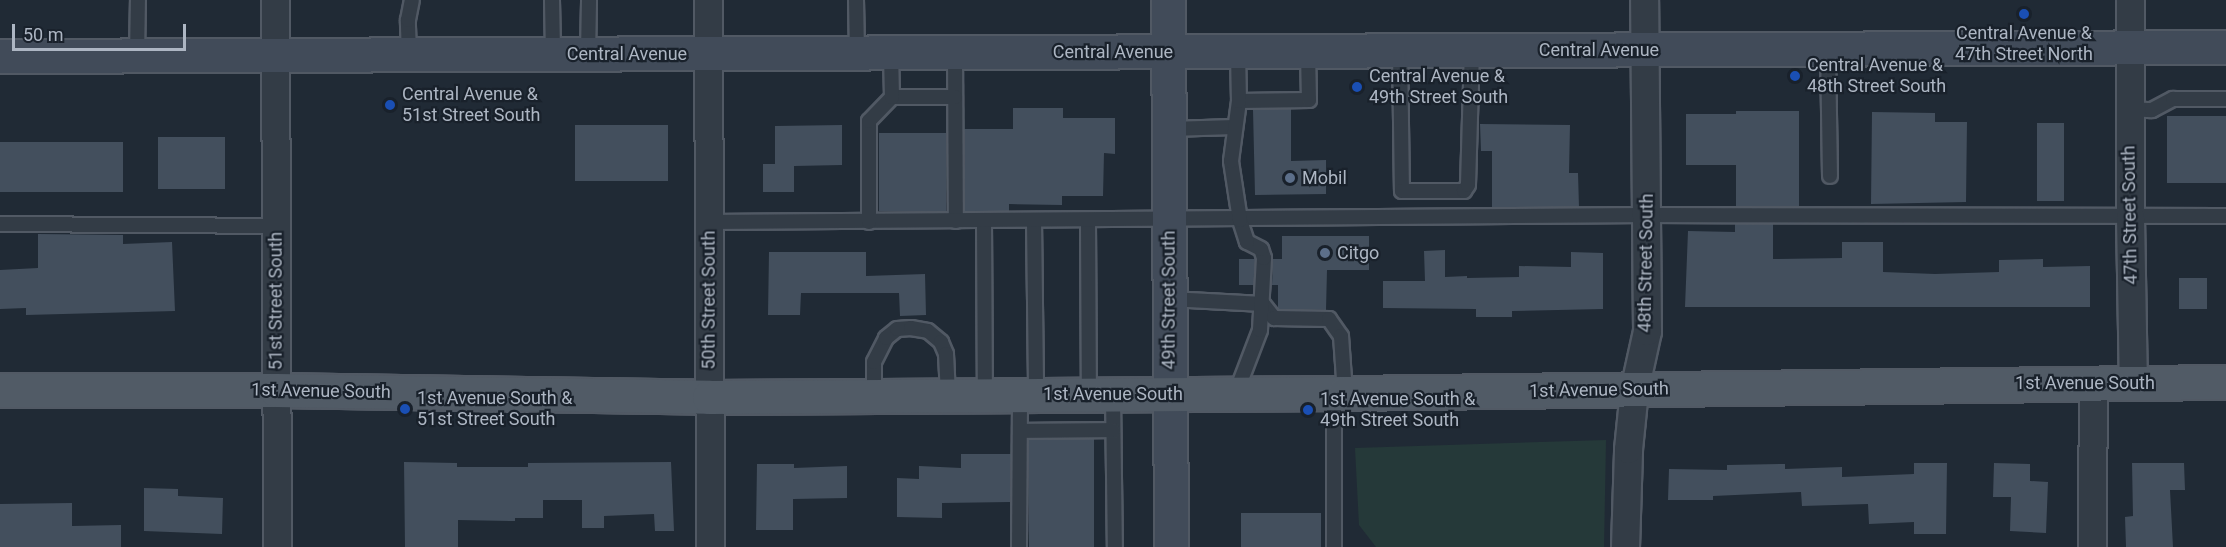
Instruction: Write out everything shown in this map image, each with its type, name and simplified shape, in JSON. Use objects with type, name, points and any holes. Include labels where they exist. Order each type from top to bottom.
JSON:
[{"type":"main road","name":"49th Street South","points":[[1168,0],[1171,547]]},
{"type":"main road","name":"Central Avenue","points":[[0,56],[2226,47]]},
{"type":"main road","name":"1st Avenue South","points":[[0,390],[276,390],[709,397],[1340,393],[2226,382]]},
{"type":"street","name":"51st Street South","points":[[275,0],[277,547]]},
{"type":"street","name":"50th Street South","points":[[708,0],[710,547]]},
{"type":"street","name":"48th Street South","points":[[1625,547],[1628,449],[1634,390],[1647,331],[1644,0]]},
{"type":"street","name":"47th Street South","points":[[2130,0],[2133,383]]},
{"type":"street","points":[[2092,547],[2093,382]]},
{"type":"lane","points":[[137,55],[138,0]]},
{"type":"lane","points":[[409,55],[408,20],[412,0]]},
{"type":"lane","points":[[552,0],[553,54]]},
{"type":"lane","points":[[588,54],[589,0]]},
{"type":"lane","points":[[856,0],[857,54]]},
{"type":"lane","points":[[1828,49],[1830,176]]},
{"type":"lane","points":[[1239,101],[1309,100],[1308,51]]},
{"type":"lane","points":[[1400,51],[1402,191],[1464,191],[1468,185],[1472,51]]},
{"type":"lane","points":[[1236,393],[1260,330],[1264,258],[1262,249],[1247,242],[1240,220],[1231,161],[1239,101],[1238,52]]},
{"type":"lane","points":[[955,53],[956,221]]},
{"type":"lane","points":[[869,222],[869,121],[892,97],[891,54]]},
{"type":"lane","points":[[892,97],[955,97]]},
{"type":"lane","points":[[2130,109],[2152,110],[2173,99],[2226,99]]},
{"type":"lane","points":[[1168,129],[1235,127]]},
{"type":"lane","points":[[708,222],[1240,220],[1647,215],[2130,218],[2226,216]]},
{"type":"lane","points":[[1088,220],[1101,394],[1113,430],[1115,547]]},
{"type":"lane","points":[[984,221],[985,395]]},
{"type":"lane","points":[[1019,547],[1020,431],[1028,395],[1034,221]]},
{"type":"lane","points":[[0,224],[275,226]]},
{"type":"lane","points":[[1170,299],[1263,304],[1274,318],[1329,319],[1341,336],[1334,547]]},
{"type":"lane","points":[[874,396],[874,362],[886,338],[897,328],[928,331],[941,342],[946,354],[948,395]]},
{"type":"lane","points":[[1020,431],[1113,430]]},
{"type":"green space","points":[[1606,440],[1604,547],[1376,547],[1359,525],[1355,448]]},
{"type":"building","points":[[1013,108],[1063,108],[1063,118],[1115,118],[1115,154],[1104,153],[1103,196],[1062,196],[1062,205],[1009,204],[1009,211],[965,211],[964,129],[1013,129]]},
{"type":"building","points":[[1291,109],[1291,161],[1326,160],[1326,194],[1255,195],[1253,110]]},
{"type":"building","points":[[1736,111],[1799,111],[1799,206],[1736,206],[1736,165],[1686,165],[1686,114],[1736,114]]},
{"type":"building","points":[[1872,112],[1935,113],[1935,122],[1967,122],[1966,202],[1871,204]]},
{"type":"building","points":[[2167,116],[2226,116],[2226,183],[2167,183]]},
{"type":"building","points":[[2037,123],[2064,123],[2064,201],[2037,201]]},
{"type":"building","points":[[1480,124],[1570,125],[1569,173],[1578,173],[1579,207],[1492,207],[1492,151],[1481,151]]},
{"type":"building","points":[[575,125],[668,125],[668,181],[575,181]]},
{"type":"building","points":[[842,125],[842,165],[794,166],[794,192],[763,192],[763,164],[775,164],[775,126]]},
{"type":"building","points":[[879,133],[946,133],[946,211],[879,211]]},
{"type":"building","points":[[158,137],[225,137],[225,189],[158,189]]},
{"type":"building","points":[[0,142],[123,142],[123,192],[0,192]]},
{"type":"building","points":[[1735,224],[1773,224],[1773,259],[1842,258],[1842,242],[1883,242],[1883,272],[1935,274],[1999,272],[1999,260],[2043,259],[2043,267],[2090,266],[2090,307],[1685,307],[1688,231],[1735,232]]},
{"type":"building","points":[[38,234],[123,235],[123,244],[172,242],[175,311],[26,315],[26,308],[0,309],[0,270],[38,268]]},
{"type":"building","points":[[1282,236],[1369,236],[1369,270],[1327,270],[1326,310],[1278,309],[1278,285],[1272,285],[1273,259],[1282,259]]},
{"type":"building","points":[[1445,250],[1445,277],[1467,276],[1467,278],[1519,277],[1519,266],[1571,267],[1571,252],[1603,253],[1603,309],[1512,311],[1512,317],[1476,317],[1476,309],[1383,308],[1383,281],[1425,281],[1424,251]]},
{"type":"building","points":[[769,252],[866,252],[866,276],[925,274],[926,315],[900,316],[899,293],[801,293],[800,315],[768,315]]},
{"type":"building","points":[[1239,259],[1255,259],[1255,285],[1239,285]]},
{"type":"building","points":[[2179,278],[2207,278],[2207,309],[2179,309]]},
{"type":"building","points":[[1029,439],[1094,439],[1094,547],[1029,547]]},
{"type":"building","points":[[961,454],[1011,454],[1010,502],[942,503],[942,518],[897,517],[897,478],[919,479],[919,466],[961,468]]},
{"type":"building","points":[[404,462],[457,463],[457,467],[528,467],[528,463],[671,462],[674,531],[655,531],[654,514],[604,516],[604,528],[582,528],[582,500],[543,500],[543,518],[515,518],[515,521],[458,520],[458,547],[405,547]]},
{"type":"building","points":[[1914,463],[1947,463],[1946,534],[1914,534],[1914,522],[1869,524],[1868,504],[1802,506],[1801,492],[1713,496],[1713,500],[1668,500],[1669,469],[1727,470],[1727,465],[1785,464],[1785,469],[1842,467],[1842,477],[1914,474]]},
{"type":"building","points":[[1994,463],[2030,464],[2030,481],[2048,482],[2046,533],[2010,531],[2011,497],[1993,497]]},
{"type":"building","points":[[2132,463],[2184,463],[2185,490],[2170,490],[2173,547],[2126,547],[2125,517],[2133,516]]},
{"type":"building","points":[[757,464],[794,464],[794,468],[847,466],[847,498],[793,499],[793,530],[756,530]]},
{"type":"building","points":[[144,488],[178,489],[178,496],[223,498],[222,534],[144,531]]},
{"type":"building","points":[[72,503],[72,526],[121,525],[121,547],[0,547],[0,504]]},
{"type":"building","points":[[1241,513],[1321,513],[1321,547],[1241,547]]},
{"type":"place","name":"Central Avenue & 47th Street North","points":[[2024,14]]},
{"type":"place","name":"Central Avenue & 48th Street South","points":[[1795,76]]},
{"type":"place","name":"Central Avenue & 49th Street South","points":[[1357,87]]},
{"type":"place","name":"Central Avenue & 51st Street South","points":[[390,105]]},
{"type":"place","name":"Mobil","points":[[1290,178]]},
{"type":"place","name":"Citgo","points":[[1325,253]]},
{"type":"place","name":"1st Avenue South & 51st Street South","points":[[405,409]]},
{"type":"place","name":"1st Avenue South & 49th Street South","points":[[1308,410]]}]
